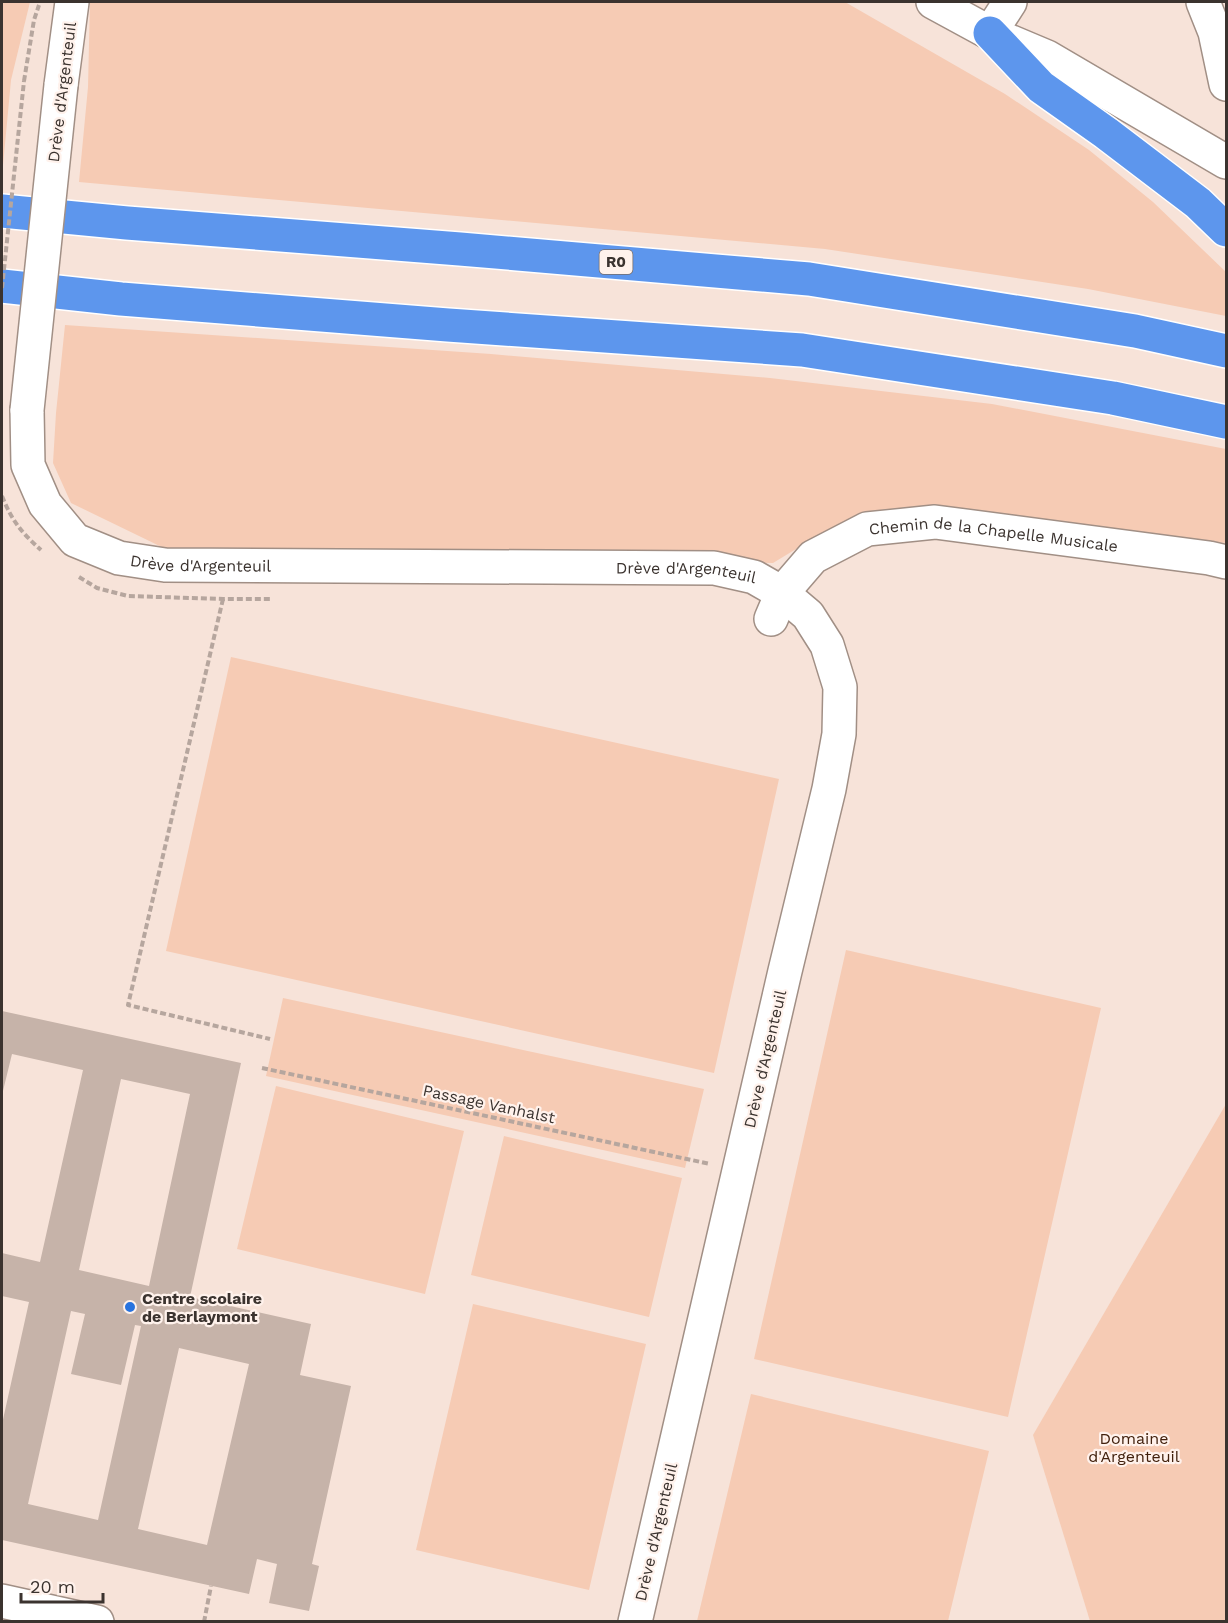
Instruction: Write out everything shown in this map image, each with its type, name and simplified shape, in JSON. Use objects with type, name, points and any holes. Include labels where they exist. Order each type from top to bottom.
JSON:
[{"type":"highway","points":[[990,33],[1041,87],[1198,203],[1227,230]]},
{"type":"highway","name":"R0","points":[[2,211],[809,279],[1136,331],[1227,351]]},
{"type":"highway","points":[[2,287],[156,302],[802,350],[1113,398],[1227,422]]},
{"type":"street","name":"Drève d'Argenteuil","points":[[72,2],[27,410],[15,468],[75,540],[119,558],[165,565],[714,568],[754,577],[776,606],[808,615],[827,645],[840,687],[839,734],[829,789],[635,1622]]},
{"type":"street","points":[[933,2],[990,33],[1047,57],[1227,162]]},
{"type":"street","points":[[990,33],[1010,2]]},
{"type":"street","points":[[1203,2],[1215,32],[1227,84]]},
{"type":"street","name":"Chemin de la Chapelle Musicale","points":[[776,606],[813,557],[867,529],[935,522],[1227,562]]},
{"type":"street","points":[[2,1601],[97,1622]]},
{"type":"path","points":[[2,287],[24,81],[34,20],[40,2]]},
{"type":"path","points":[[228,566],[223,599],[128,1005],[270,1039]]},
{"type":"path","name":"Passage Vanhalst","points":[[262,1068],[711,1164]]},
{"type":"path","points":[[204,1622],[211,1586]]},
{"type":"green space","points":[[2,2],[30,2],[11,80],[2,176]]},
{"type":"green space","points":[[90,2],[845,2],[1005,94],[1089,150],[1153,202],[1226,272],[1226,316],[1088,289],[825,249],[79,182],[88,87]]},
{"type":"green space","points":[[65,325],[491,354],[770,378],[992,404],[1226,449],[1226,543],[911,508],[846,525],[801,546],[773,563],[172,552],[71,503],[53,463]]},
{"type":"green space","points":[[231,657],[779,779],[714,1073],[166,951]]},
{"type":"green space","points":[[846,950],[1101,1008],[1008,1417],[754,1359]]},
{"type":"green space","points":[[283,998],[704,1089],[685,1168],[266,1076]]},
{"type":"green space","points":[[276,1086],[464,1131],[425,1294],[237,1249]]},
{"type":"green space","name":"Domaine d'Argenteuil","points":[[1226,1104],[1226,1621],[1090,1621],[1033,1435]]},
{"type":"green space","points":[[504,1136],[682,1178],[649,1317],[471,1275]]},
{"type":"green space","points":[[473,1304],[646,1344],[589,1590],[416,1550]]},
{"type":"green space","points":[[751,1394],[989,1451],[948,1621],[697,1621]]},
{"type":"building","name":"Centre scolaire de Berlaymont","points":[[2,1011],[241,1063],[190,1297],[311,1324],[300,1375],[351,1386],[312,1564],[319,1566],[309,1611],[269,1603],[277,1564],[257,1559],[249,1594],[2,1540],[2,1424],[29,1302],[2,1296],[2,1253],[40,1262],[83,1070],[12,1054],[2,1095]],"holes":[[[121,1079],[190,1094],[149,1286],[79,1270]],[[71,1311],[85,1314],[71,1374],[121,1385],[135,1325],[141,1326],[98,1520],[28,1504]],[[179,1348],[249,1364],[207,1545],[138,1529]]]},
{"type":"place","name":"Centre scolaire de Berlaymont","points":[[130,1307]]}]
